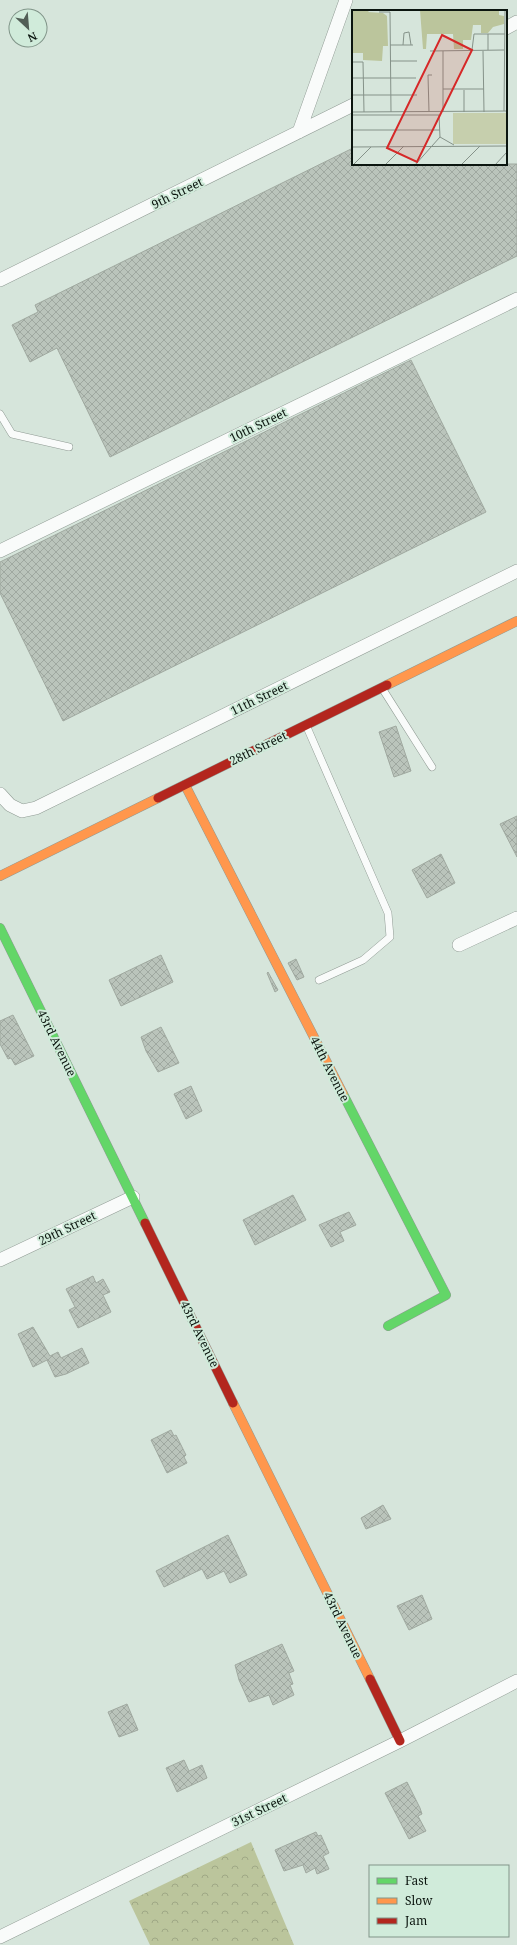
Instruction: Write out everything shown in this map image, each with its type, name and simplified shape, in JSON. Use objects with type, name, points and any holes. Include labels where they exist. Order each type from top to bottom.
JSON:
[{"type":"street","points":[[299,132],[346,0]]},
{"type":"street","points":[[507,27],[517,22]]},
{"type":"street","name":"9th Street","points":[[0,280],[352,106]]},
{"type":"street","name":"10th Street","points":[[0,552],[517,299]]},
{"type":"street","name":"11th Street","points":[[1,795],[10,805],[22,811],[36,808],[517,571]]},
{"type":"street","name":"28th Street","points":[[0,876],[517,621]]},
{"type":"street","name":"44th Avenue","points":[[185,785],[446,1295],[388,1326]]},
{"type":"street","points":[[459,945],[517,918]]},
{"type":"street","name":"43rd Avenue","points":[[0,928],[400,1741]]},
{"type":"street","name":"29th Street","points":[[0,1260],[133,1197]]},
{"type":"street","name":"31st Street","points":[[0,1938],[400,1741],[517,1681]]},
{"type":"lane","points":[[0,414],[12,434],[69,447]]},
{"type":"lane","points":[[382,688],[432,768]]},
{"type":"lane","points":[[306,725],[388,913],[390,937],[363,960],[319,980]]},
{"type":"green space","points":[[251,1842],[294,1945],[150,1945],[129,1901]]},
{"type":"building","points":[[352,148],[352,165],[517,164],[517,256],[110,457],[57,348],[30,362],[12,325],[38,312],[35,305]]},
{"type":"building","points":[[411,360],[486,512],[63,721],[0,593],[0,562]]},
{"type":"building","points":[[396,726],[411,771],[394,777],[379,732]]},
{"type":"building","points":[[517,816],[517,857],[500,824]]},
{"type":"building","points":[[441,854],[455,883],[427,898],[412,870]]},
{"type":"building","points":[[161,955],[173,982],[121,1006],[109,980]]},
{"type":"building","points":[[296,959],[304,977],[297,980],[288,963]]},
{"type":"building","points":[[268,972],[278,990],[275,992],[267,973]]},
{"type":"building","points":[[13,1015],[34,1056],[15,1065],[11,1058],[8,1059],[0,1044],[0,1021]]},
{"type":"building","points":[[161,1027],[179,1063],[158,1072],[146,1051],[141,1037]]},
{"type":"building","points":[[191,1086],[202,1111],[186,1119],[174,1094]]},
{"type":"building","points":[[293,1195],[306,1220],[255,1245],[243,1220]]},
{"type":"building","points":[[349,1212],[356,1225],[340,1232],[344,1241],[331,1247],[319,1225]]},
{"type":"building","points":[[93,1276],[96,1283],[103,1279],[110,1292],[103,1295],[111,1312],[78,1328],[69,1310],[75,1307],[66,1289]]},
{"type":"building","points":[[33,1327],[50,1356],[58,1352],[61,1358],[82,1348],[89,1363],[66,1374],[55,1377],[47,1360],[33,1367],[18,1334]]},
{"type":"building","points":[[171,1430],[174,1436],[176,1435],[186,1455],[184,1457],[187,1463],[167,1473],[151,1440]]},
{"type":"building","points":[[383,1505],[391,1519],[366,1529],[361,1518]]},
{"type":"building","points":[[228,1535],[247,1575],[230,1583],[224,1571],[207,1579],[202,1569],[164,1587],[156,1571]]},
{"type":"building","points":[[422,1595],[432,1619],[409,1630],[397,1606]]},
{"type":"building","points":[[282,1644],[294,1671],[289,1673],[293,1684],[290,1685],[294,1695],[273,1705],[269,1695],[249,1702],[239,1680],[235,1665]]},
{"type":"building","points":[[127,1704],[138,1730],[119,1737],[108,1712]]},
{"type":"building","points":[[184,1760],[189,1771],[202,1765],[207,1778],[177,1792],[166,1768]]},
{"type":"building","points":[[407,1782],[420,1808],[422,1814],[418,1816],[426,1831],[409,1839],[385,1793]]},
{"type":"building","points":[[316,1832],[318,1836],[321,1835],[329,1853],[323,1856],[329,1869],[317,1874],[315,1868],[306,1873],[303,1865],[284,1871],[275,1850]]},
{"type":"traffic: fast","points":[[0,928],[145,1223]]},
{"type":"traffic: fast","points":[[343,1094],[446,1295],[388,1326]]},
{"type":"traffic: slow","points":[[387,685],[517,621]]},
{"type":"traffic: slow","points":[[185,785],[343,1094]]},
{"type":"traffic: slow","points":[[0,876],[158,798]]},
{"type":"traffic: slow","points":[[233,1403],[370,1679]]},
{"type":"traffic: jam","points":[[158,798],[387,685]]},
{"type":"traffic: jam","points":[[145,1223],[233,1403]]},
{"type":"traffic: jam","points":[[370,1679],[400,1741]]}]
